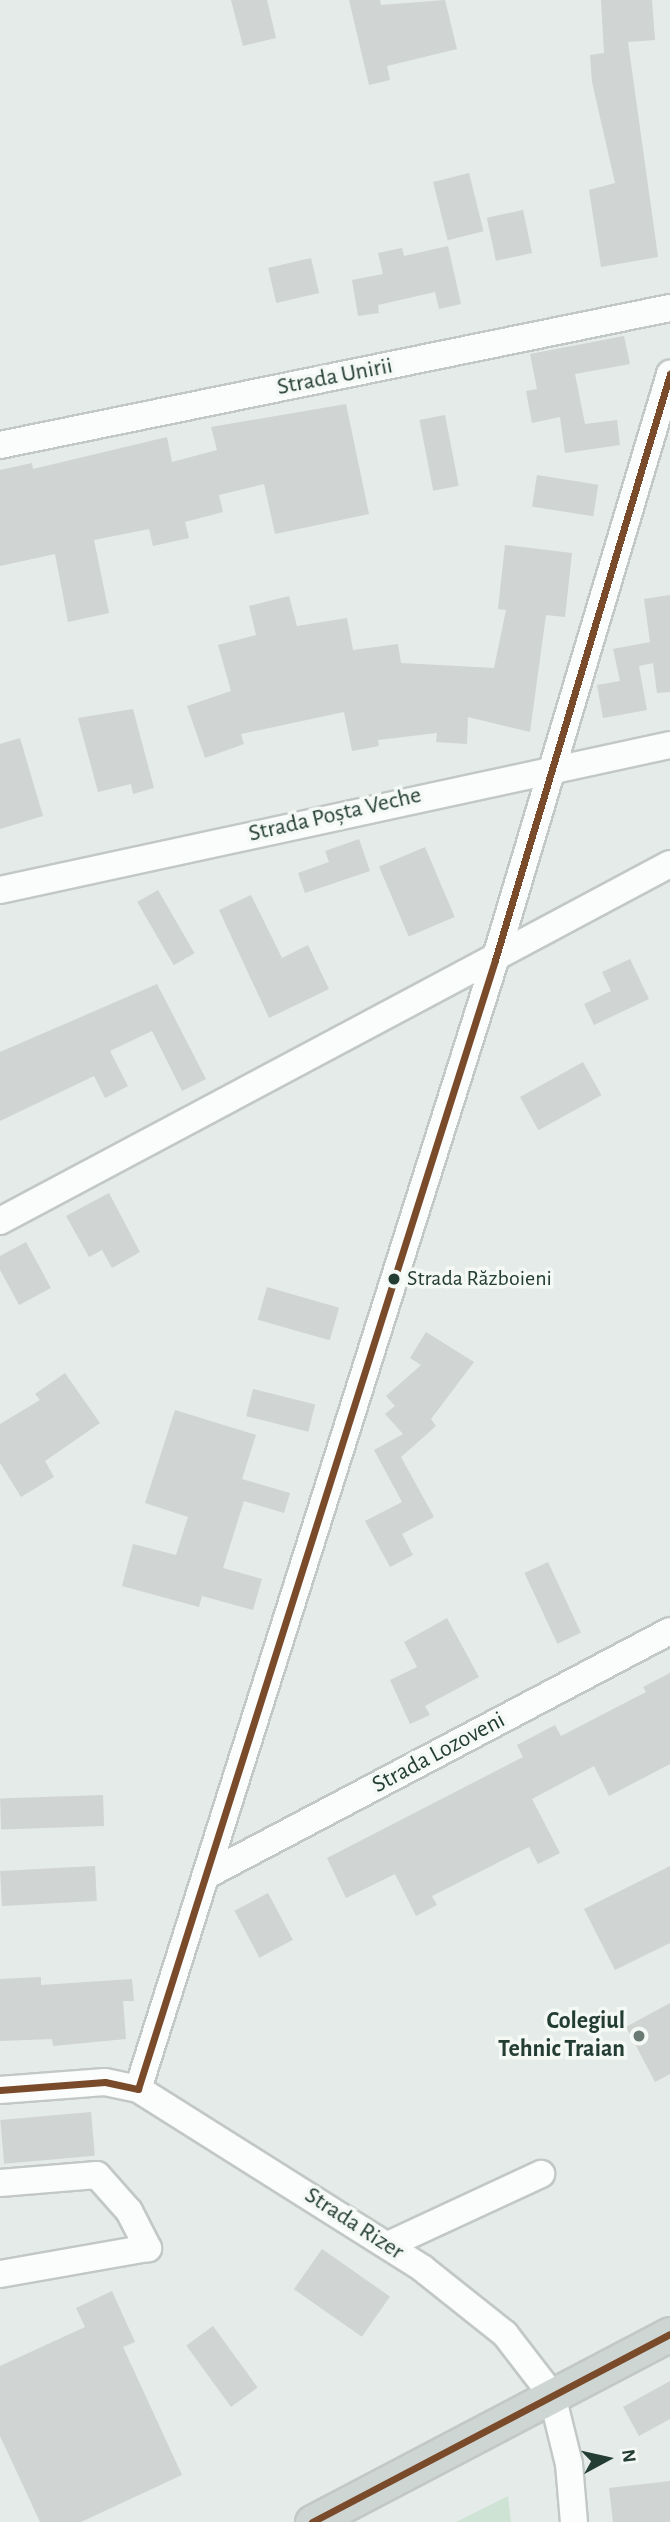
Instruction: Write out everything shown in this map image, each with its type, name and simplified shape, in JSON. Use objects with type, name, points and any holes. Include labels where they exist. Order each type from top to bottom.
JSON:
[{"type":"main road","points":[[312,2522],[670,2334]]},
{"type":"street","name":"Strada Unirii","points":[[0,444],[670,308]]},
{"type":"street","points":[[138,2089],[495,960],[550,767],[670,374]]},
{"type":"street","name":"Strada Poșta Veche","points":[[0,890],[550,767],[670,744]]},
{"type":"street","points":[[0,1221],[495,960],[670,864]]},
{"type":"street","name":"Strada Lozoveni","points":[[207,1875],[670,1631]]},
{"type":"street","name":"Strada Rizer","points":[[0,2090],[105,2082],[138,2089],[388,2245],[505,2334],[552,2395],[574,2522]]},
{"type":"street","points":[[388,2245],[541,2174]]},
{"type":"street","points":[[0,2183],[97,2175],[129,2211],[148,2248],[0,2274]]},
{"type":"green space","points":[[508,2496],[511,2522],[456,2522]]},
{"type":"building","points":[[231,0],[267,0],[276,38],[243,46]]},
{"type":"building","points":[[349,0],[380,0],[381,5],[445,0],[457,49],[387,66],[390,80],[369,85]]},
{"type":"building","points":[[601,0],[652,0],[655,40],[628,42],[658,257],[601,267],[589,190],[615,183],[592,82],[590,55],[604,53]]},
{"type":"building","points":[[469,173],[484,231],[448,240],[433,182]]},
{"type":"building","points":[[523,210],[532,253],[496,261],[487,218]]},
{"type":"building","points":[[448,246],[461,304],[439,309],[435,292],[378,305],[379,313],[358,316],[352,280],[383,274],[378,253],[402,248],[404,256]]},
{"type":"building","points":[[311,258],[319,293],[276,303],[268,268]]},
{"type":"building","points":[[624,336],[630,364],[575,374],[585,424],[617,420],[620,445],[565,453],[560,417],[532,423],[526,391],[537,389],[530,354]]},
{"type":"building","points":[[346,404],[369,514],[275,534],[264,484],[219,495],[223,512],[185,522],[189,538],[153,546],[149,529],[94,540],[109,613],[68,622],[55,554],[0,566],[0,470],[32,463],[33,469],[167,437],[172,462],[217,450],[211,427]]},
{"type":"building","points":[[445,415],[459,486],[433,491],[419,420]]},
{"type":"building","points":[[537,475],[598,485],[593,516],[532,507]]},
{"type":"building","points":[[505,545],[572,553],[565,617],[546,615],[530,732],[468,717],[467,744],[436,742],[437,733],[378,740],[379,746],[352,751],[344,712],[241,734],[244,744],[205,758],[187,706],[231,691],[218,645],[256,635],[249,606],[289,596],[297,626],[347,618],[353,650],[398,644],[401,663],[494,668],[506,610],[498,609]]},
{"type":"building","points":[[670,595],[670,692],[657,693],[653,663],[639,666],[647,710],[603,718],[597,685],[620,681],[613,649],[650,642],[644,599]]},
{"type":"building","points":[[133,709],[154,788],[133,794],[131,784],[98,792],[78,718]]},
{"type":"building","points":[[20,738],[43,816],[0,829],[0,744]]},
{"type":"building","points":[[359,839],[370,871],[305,893],[298,873],[329,862],[325,851]]},
{"type":"building","points":[[425,847],[455,917],[409,936],[379,867]]},
{"type":"building","points":[[158,890],[194,953],[174,965],[137,902]]},
{"type":"building","points":[[251,895],[282,958],[308,945],[329,989],[269,1018],[219,910]]},
{"type":"building","points":[[630,959],[649,999],[594,1025],[584,1004],[611,991],[602,972]]},
{"type":"building","points":[[157,984],[206,1079],[182,1091],[152,1031],[110,1051],[128,1086],[105,1098],[94,1076],[0,1121],[0,1052]]},
{"type":"building","points":[[583,1062],[601,1095],[538,1130],[520,1097]]},
{"type":"building","points":[[109,1193],[140,1252],[112,1268],[102,1250],[89,1257],[66,1216]]},
{"type":"building","points":[[26,1242],[51,1288],[19,1305],[0,1270],[0,1256]]},
{"type":"building","points":[[267,1287],[339,1308],[330,1340],[258,1320]]},
{"type":"building","points":[[426,1332],[474,1362],[431,1419],[436,1426],[401,1457],[434,1517],[402,1534],[413,1555],[390,1567],[365,1521],[402,1502],[374,1450],[403,1434],[385,1414],[395,1406],[386,1396],[421,1365],[410,1358]]},
{"type":"building","points":[[65,1373],[100,1423],[45,1461],[54,1477],[21,1497],[0,1463],[0,1424],[40,1400],[35,1394]]},
{"type":"building","points":[[253,1389],[315,1404],[308,1432],[246,1416]]},
{"type":"building","points":[[175,1410],[256,1435],[242,1479],[290,1493],[284,1513],[244,1501],[223,1568],[262,1579],[253,1610],[202,1596],[199,1607],[122,1586],[133,1544],[176,1555],[188,1517],[145,1503]]},
{"type":"building","points":[[548,1562],[581,1633],[557,1644],[524,1573]]},
{"type":"building","points":[[447,1618],[479,1677],[425,1706],[430,1715],[410,1724],[390,1680],[417,1667],[404,1642]]},
{"type":"building","points":[[670,1673],[670,1764],[609,1796],[594,1766],[532,1799],[560,1853],[538,1864],[529,1847],[432,1896],[437,1905],[416,1916],[395,1874],[346,1898],[327,1858],[523,1757],[517,1745],[555,1725],[561,1736],[646,1692],[643,1687]]},
{"type":"building","points":[[103,1795],[104,1826],[1,1830],[0,1799]]},
{"type":"building","points":[[95,1866],[97,1901],[2,1906],[0,1871]]},
{"type":"building","points":[[670,1866],[670,1943],[615,1970],[584,1909]]},
{"type":"building","points":[[268,1893],[293,1940],[259,1958],[234,1911]]},
{"type":"building","points":[[41,1977],[41,1985],[132,1979],[134,2001],[123,2001],[126,2039],[53,2046],[52,2039],[0,2041],[0,1979]]},
{"type":"building","points":[[670,2003],[670,2074],[655,2082],[626,2027]]},
{"type":"building","points":[[91,2112],[95,2156],[4,2164],[0,2120]]},
{"type":"building","points":[[322,2249],[390,2297],[362,2337],[294,2289]]},
{"type":"building","points":[[112,2291],[135,2342],[123,2347],[182,2475],[81,2522],[40,2522],[0,2436],[0,2366],[85,2327],[76,2308]]},
{"type":"building","points":[[213,2326],[258,2387],[231,2407],[186,2345]]},
{"type":"building","points":[[670,2381],[670,2419],[639,2436],[623,2407]]},
{"type":"building","points":[[670,2481],[670,2522],[613,2522],[609,2488]]},
{"type":"transit line","points":[[138,2089],[495,960],[670,374]]},
{"type":"transit line","points":[[0,2090],[105,2082],[138,2089]]},
{"type":"transit line","points":[[312,2522],[670,2334]]},
{"type":"place","name":"Strada Războieni","points":[[394,1279]]},
{"type":"place","name":"Colegiul Tehnic Traian","points":[[639,2036]]}]
